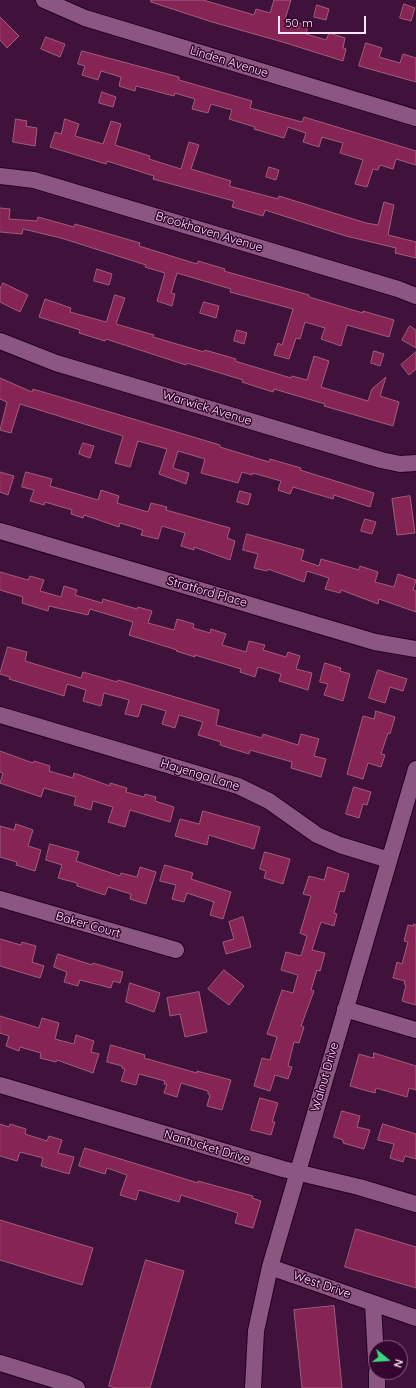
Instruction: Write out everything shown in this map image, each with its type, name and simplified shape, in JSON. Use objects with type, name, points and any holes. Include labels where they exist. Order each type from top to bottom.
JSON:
[{"type":"street","name":"Linden Avenue","points":[[44,0],[85,18],[416,118]]},
{"type":"street","name":"Brookhaven Avenue","points":[[0,176],[34,180],[398,289],[416,296]]},
{"type":"street","name":"Warwick Avenue","points":[[0,341],[56,362],[373,458],[395,463],[416,463]]},
{"type":"street","name":"Stratford Place","points":[[0,531],[375,642],[416,649]]},
{"type":"street","name":"Hayenga Lane","points":[[0,715],[238,786],[268,801],[318,835],[340,845],[389,860]]},
{"type":"street","name":"Walnut Drive","points":[[253,1388],[256,1331],[270,1267],[416,770]]},
{"type":"street","name":"Baker Court","points":[[0,899],[176,950]]},
{"type":"street","points":[[345,1009],[416,1030]]},
{"type":"street","name":"Nantucket Drive","points":[[0,1085],[297,1173],[359,1187],[416,1204]]},
{"type":"street","name":"West Drive","points":[[270,1267],[416,1318]]},
{"type":"street","points":[[373,1303],[375,1340]]},
{"type":"street","points":[[0,1363],[77,1388]]},
{"type":"building","points":[[151,0],[203,0],[254,15],[256,9],[270,13],[274,0],[291,0],[285,19],[308,26],[306,34],[326,40],[329,33],[345,38],[343,48],[346,49],[343,61],[212,22],[151,2]]},
{"type":"building","points":[[404,4],[415,8],[411,21],[400,18]]},
{"type":"building","points":[[317,5],[329,9],[326,20],[314,17]]},
{"type":"building","points":[[0,17],[19,36],[7,48],[0,40]]},
{"type":"building","points":[[46,37],[65,44],[60,57],[41,49]]},
{"type":"building","points":[[366,43],[382,48],[379,57],[400,63],[403,54],[416,58],[416,82],[359,66]]},
{"type":"building","points":[[82,51],[179,77],[179,80],[252,101],[250,108],[302,122],[304,117],[416,151],[416,165],[396,159],[393,169],[380,165],[378,170],[373,169],[367,187],[355,184],[363,160],[340,153],[343,143],[322,137],[319,147],[303,142],[306,133],[288,127],[284,138],[254,129],[255,127],[229,119],[232,110],[211,104],[208,113],[192,109],[195,99],[175,93],[174,96],[136,86],[135,91],[119,86],[121,77],[101,71],[98,80],[82,75],[85,66],[78,64]]},
{"type":"building","points":[[102,92],[116,97],[113,107],[99,103]]},
{"type":"building","points":[[16,119],[27,121],[26,126],[37,128],[35,146],[13,142]]},
{"type":"building","points":[[65,119],[79,124],[75,136],[103,144],[111,121],[121,124],[115,145],[150,156],[149,159],[181,169],[189,142],[199,145],[191,169],[231,181],[229,186],[278,199],[279,196],[366,223],[378,225],[384,202],[394,205],[388,235],[416,242],[416,258],[395,253],[396,248],[346,236],[265,210],[263,216],[232,207],[234,201],[153,179],[154,176],[107,161],[106,164],[50,147],[55,132],[61,134]]},
{"type":"building","points":[[269,167],[279,170],[276,180],[266,177]]},
{"type":"building","points":[[0,208],[10,209],[9,219],[37,221],[38,217],[74,227],[75,224],[140,243],[139,246],[197,264],[198,261],[225,269],[224,271],[309,295],[309,297],[363,313],[363,311],[394,320],[389,337],[347,325],[341,346],[321,339],[325,328],[305,322],[300,339],[296,338],[289,359],[274,355],[278,343],[282,345],[293,309],[230,292],[231,289],[177,273],[171,293],[175,294],[172,306],[157,301],[165,273],[145,267],[146,265],[61,238],[23,229],[22,234],[0,232]]},
{"type":"building","points":[[97,269],[112,274],[109,285],[94,281]]},
{"type":"building","points":[[3,283],[28,295],[20,312],[0,302],[0,289]]},
{"type":"building","points":[[115,295],[125,298],[116,324],[154,335],[153,337],[204,352],[205,350],[236,359],[235,361],[291,378],[292,376],[307,380],[314,356],[329,361],[321,387],[368,401],[372,389],[386,377],[380,396],[399,402],[393,426],[324,406],[325,404],[274,389],[273,392],[242,382],[243,380],[187,363],[186,365],[106,339],[105,341],[79,333],[80,330],[39,317],[45,299],[71,308],[70,312],[106,322]]},
{"type":"building","points":[[204,302],[219,306],[216,318],[200,313]]},
{"type":"building","points":[[410,326],[416,330],[416,348],[402,340]]},
{"type":"building","points":[[237,330],[247,333],[244,344],[234,341]]},
{"type":"building","points":[[374,351],[384,354],[380,366],[371,363]]},
{"type":"building","points":[[416,352],[416,369],[409,375],[401,365]]},
{"type":"building","points":[[0,378],[32,392],[33,389],[220,445],[220,447],[269,462],[270,459],[301,468],[300,470],[374,493],[370,507],[334,495],[333,499],[293,487],[290,494],[278,490],[281,481],[253,473],[252,475],[242,472],[238,483],[201,473],[205,459],[178,451],[173,468],[189,473],[186,484],[159,474],[167,449],[138,441],[130,467],[115,463],[123,436],[20,404],[11,433],[0,430],[7,402],[0,399]]},
{"type":"building","points":[[83,443],[94,446],[90,458],[79,454]]},
{"type":"building","points":[[0,472],[14,476],[8,495],[0,492]]},
{"type":"building","points":[[26,472],[52,479],[50,486],[98,500],[101,490],[119,496],[117,503],[148,512],[151,503],[167,507],[166,510],[230,528],[227,538],[235,541],[230,560],[194,547],[194,550],[181,546],[185,533],[162,526],[158,539],[141,535],[143,530],[120,523],[119,527],[84,515],[83,518],[71,514],[72,510],[45,502],[44,505],[30,501],[34,490],[22,487]]},
{"type":"building","points":[[240,491],[251,494],[248,505],[237,502]]},
{"type":"building","points":[[410,496],[415,533],[397,535],[392,499]]},
{"type":"building","points":[[365,519],[376,522],[372,534],[361,531]]},
{"type":"building","points":[[247,534],[304,550],[301,560],[319,566],[321,559],[359,570],[360,566],[378,572],[375,582],[394,587],[398,574],[416,580],[413,590],[416,591],[416,612],[379,599],[378,604],[341,590],[340,593],[325,589],[329,578],[307,571],[304,582],[268,569],[267,571],[254,568],[258,554],[243,550]]},
{"type":"building","points":[[0,572],[28,580],[30,576],[44,580],[40,591],[61,597],[64,586],[77,590],[75,595],[102,603],[103,599],[137,609],[138,607],[152,611],[148,623],[174,630],[177,619],[194,624],[193,628],[210,633],[211,629],[226,634],[222,645],[246,652],[249,641],[265,645],[263,650],[286,657],[288,652],[300,656],[296,669],[312,673],[308,690],[279,681],[281,674],[258,667],[255,677],[240,672],[241,669],[195,655],[195,657],[129,635],[133,622],[90,609],[88,615],[49,606],[48,611],[22,603],[23,597],[0,590]]},
{"type":"building","points":[[8,647],[27,652],[25,661],[81,678],[83,672],[117,682],[118,680],[219,710],[216,725],[262,738],[263,734],[298,745],[301,734],[319,739],[314,756],[326,759],[321,777],[291,768],[292,762],[250,750],[249,754],[220,745],[221,742],[198,735],[203,722],[179,715],[175,728],[162,724],[166,711],[142,704],[138,717],[125,714],[129,700],[104,693],[101,706],[83,701],[86,690],[67,684],[64,696],[9,679],[10,677],[0,674]]},
{"type":"building","points":[[325,663],[341,668],[340,671],[350,674],[343,701],[324,695],[328,684],[320,682]]},
{"type":"building","points":[[378,670],[407,679],[403,691],[390,687],[385,703],[369,698]]},
{"type":"building","points":[[376,711],[395,717],[390,734],[388,733],[381,754],[385,755],[381,767],[368,763],[363,779],[347,774],[363,716],[374,719]]},
{"type":"building","points":[[0,751],[33,763],[34,761],[50,766],[49,771],[73,778],[74,773],[110,786],[110,783],[127,788],[126,792],[144,797],[145,794],[156,797],[155,801],[174,807],[170,822],[130,810],[125,827],[108,822],[113,807],[93,801],[91,810],[74,805],[76,797],[44,788],[41,797],[0,783],[3,773],[0,772]]},
{"type":"building","points":[[354,787],[371,792],[367,805],[363,804],[359,818],[346,814]]},
{"type":"building","points":[[203,811],[260,827],[254,849],[209,835],[207,845],[175,836],[180,819],[199,824]]},
{"type":"building","points":[[16,824],[33,830],[28,846],[41,850],[35,871],[16,865],[17,862],[0,857],[0,826],[14,830]]},
{"type":"building","points":[[50,844],[79,852],[76,861],[120,876],[121,873],[137,877],[140,867],[156,872],[146,904],[130,899],[131,894],[108,887],[105,895],[77,886],[77,883],[58,878],[62,865],[46,860]]},
{"type":"building","points":[[265,852],[290,859],[283,884],[264,878],[266,871],[260,869]]},
{"type":"building","points":[[165,865],[193,873],[191,879],[231,892],[223,919],[210,915],[214,902],[187,893],[184,902],[172,899],[176,885],[160,881]]},
{"type":"building","points":[[328,867],[349,874],[344,892],[340,891],[334,913],[337,914],[334,926],[321,922],[312,950],[325,953],[320,971],[317,970],[311,990],[314,991],[301,1026],[304,1027],[299,1043],[294,1042],[288,1066],[292,1067],[288,1079],[275,1075],[270,1091],[254,1086],[262,1058],[270,1060],[277,1037],[267,1034],[282,990],[293,993],[298,975],[281,970],[286,952],[301,956],[307,936],[300,933],[311,896],[303,894],[309,876],[324,880]]},
{"type":"building","points":[[243,917],[251,947],[226,954],[223,942],[234,939],[229,922]]},
{"type":"building","points":[[414,924],[416,925],[416,1005],[402,1001],[406,985],[404,984],[405,981],[393,978],[397,962],[402,964],[408,942],[404,941],[408,925],[413,926]]},
{"type":"building","points":[[0,939],[21,945],[22,942],[36,946],[32,962],[44,966],[40,978],[0,966]]},
{"type":"building","points":[[58,954],[92,965],[93,963],[123,972],[120,983],[113,981],[111,988],[80,980],[78,986],[64,982],[67,972],[54,967]]},
{"type":"building","points":[[224,970],[244,986],[229,1005],[208,989]]},
{"type":"building","points":[[130,983],[160,993],[154,1012],[126,1002]]},
{"type":"building","points":[[199,992],[207,1032],[185,1037],[180,1014],[170,1016],[167,998]]},
{"type":"building","points":[[0,1016],[39,1028],[42,1018],[59,1023],[55,1039],[74,1044],[76,1035],[94,1041],[91,1052],[99,1054],[93,1073],[57,1060],[56,1062],[40,1058],[41,1053],[20,1047],[19,1051],[6,1046],[9,1036],[0,1033]]},
{"type":"building","points":[[111,1045],[145,1055],[144,1058],[197,1073],[197,1071],[231,1080],[222,1110],[207,1106],[210,1095],[208,1094],[208,1091],[181,1083],[177,1097],[164,1093],[167,1084],[164,1084],[165,1081],[139,1074],[136,1085],[121,1081],[125,1069],[122,1068],[122,1066],[107,1062]]},
{"type":"building","points":[[374,1053],[416,1066],[416,1090],[409,1088],[407,1097],[376,1088],[375,1093],[350,1086],[359,1054],[373,1058]]},
{"type":"building","points":[[260,1098],[278,1103],[272,1122],[275,1122],[271,1135],[251,1130]]},
{"type":"building","points":[[342,1111],[360,1116],[357,1127],[370,1130],[364,1149],[343,1143],[343,1140],[334,1137]]},
{"type":"building","points":[[0,1124],[9,1127],[10,1124],[26,1129],[25,1134],[47,1141],[49,1136],[62,1140],[58,1153],[74,1157],[69,1174],[41,1166],[43,1158],[20,1152],[17,1161],[0,1156]]},
{"type":"building","points":[[383,1124],[416,1134],[416,1159],[405,1156],[403,1162],[390,1158],[394,1144],[378,1140]]},
{"type":"building","points":[[85,1148],[198,1183],[198,1181],[253,1196],[252,1198],[261,1201],[253,1228],[235,1223],[238,1213],[181,1195],[179,1202],[139,1190],[136,1200],[120,1195],[127,1175],[107,1168],[105,1174],[79,1166]]},
{"type":"building","points":[[0,1220],[93,1248],[82,1285],[0,1260]]},
{"type":"building","points":[[356,1229],[416,1247],[416,1288],[345,1267]]},
{"type":"building","points":[[146,1260],[184,1271],[150,1388],[116,1388],[109,1386]]},
{"type":"building","points":[[334,1306],[342,1388],[302,1388],[294,1310]]}]
